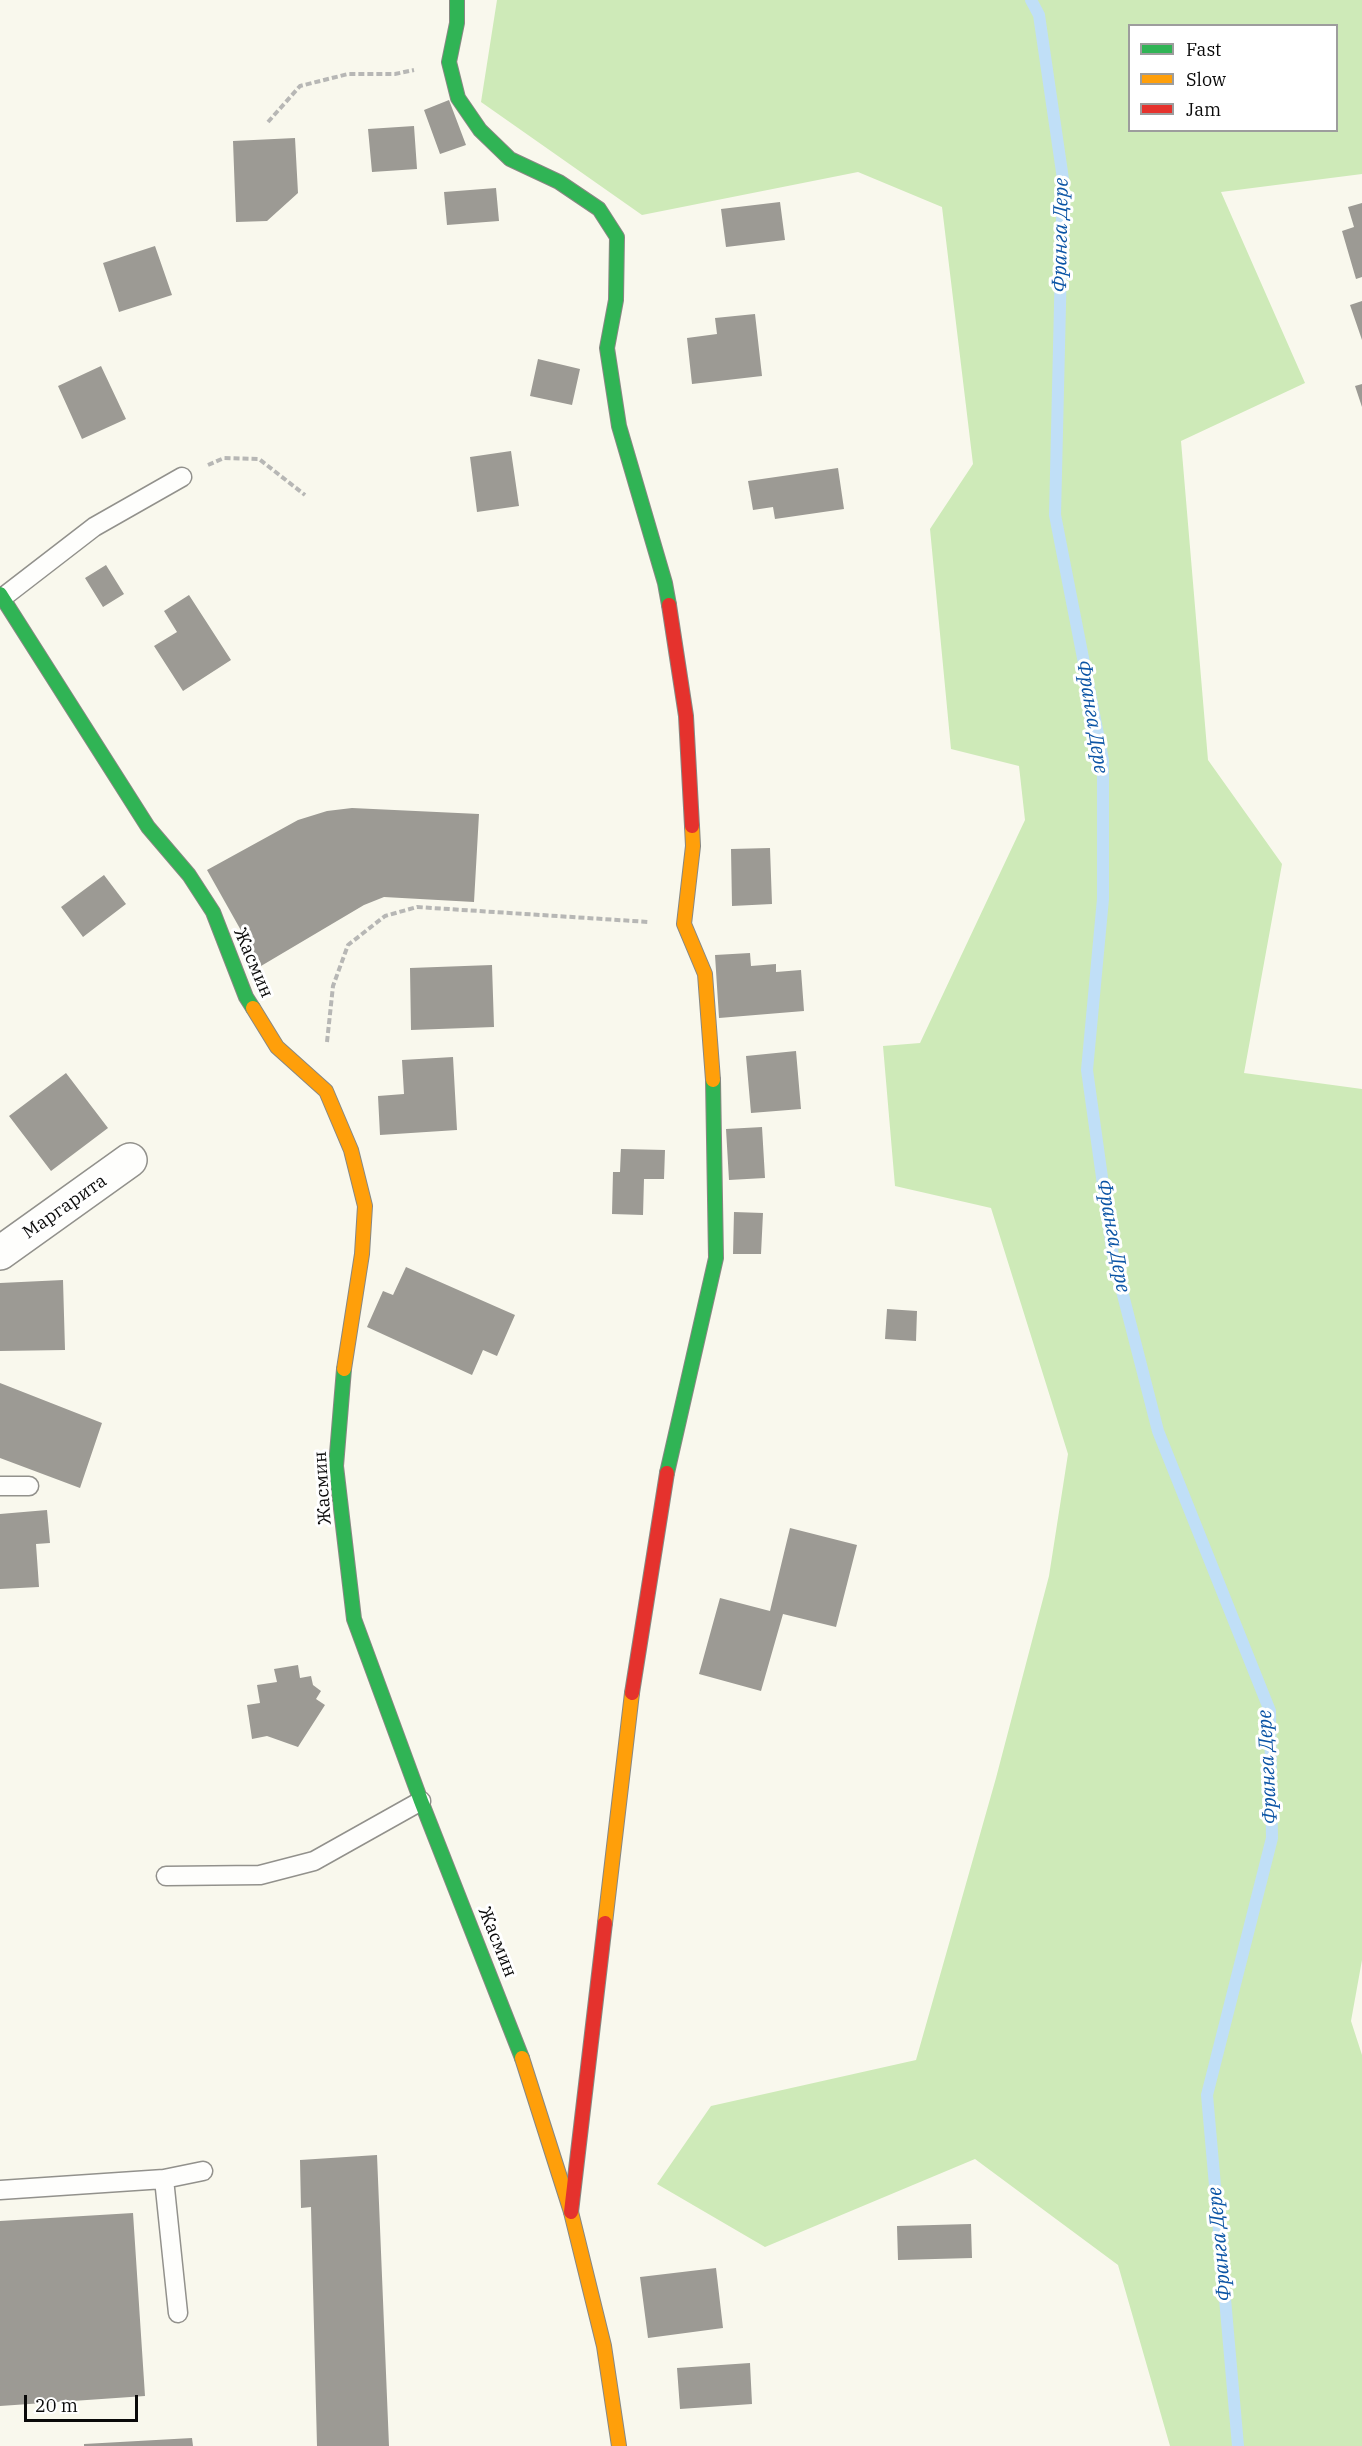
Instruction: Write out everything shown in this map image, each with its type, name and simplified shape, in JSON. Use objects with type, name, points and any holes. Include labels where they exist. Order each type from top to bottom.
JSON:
[{"type":"street","points":[[457,0],[457,23],[449,62],[458,98],[480,130],[510,159],[559,182],[599,209],[617,237],[616,300],[607,348],[619,426],[665,583],[687,716],[693,846],[684,924],[705,974],[714,1095],[716,1258],[662,1497],[633,1685],[571,2212]]},
{"type":"street","name":"Жасмин","points":[[1,596],[148,827],[189,875],[213,912],[246,997],[277,1047],[326,1091],[351,1150],[365,1206],[362,1254],[344,1371],[336,1466],[354,1619],[421,1800],[521,2053],[571,2212],[604,2346],[619,2446]]},
{"type":"street","name":"Маргарита","points":[[0,1252],[130,1160]]},
{"type":"lane","points":[[1,596],[94,527],[182,477]]},
{"type":"lane","points":[[0,1486],[29,1486]]},
{"type":"lane","points":[[166,1876],[260,1875],[314,1862],[421,1800]]},
{"type":"lane","points":[[0,2190],[164,2179],[203,2171]]},
{"type":"lane","points":[[164,2179],[177,2313]]},
{"type":"path","points":[[268,122],[300,86],[348,74],[395,74],[449,62]]},
{"type":"path","points":[[182,477],[224,458],[259,459],[305,495]]},
{"type":"path","points":[[326,1091],[323,1074],[333,986],[348,945],[385,916],[417,908],[684,924]]},
{"type":"green space","points":[[497,0],[1362,0],[1362,174],[1221,192],[1305,383],[1181,441],[1208,760],[1282,864],[1244,1073],[1362,1089],[1362,1960],[1351,2021],[1362,2055],[1362,2446],[1170,2446],[1118,2265],[975,2159],[765,2247],[657,2184],[711,2106],[916,2060],[996,1778],[1049,1576],[1068,1454],[991,1208],[895,1186],[883,1046],[920,1043],[1025,820],[1019,766],[951,749],[930,529],[973,464],[942,207],[858,172],[642,215],[481,102]]},
{"type":"building","points":[[449,100],[466,145],[440,154],[424,110]]},
{"type":"building","points":[[414,126],[417,169],[372,172],[368,129]]},
{"type":"building","points":[[295,138],[298,193],[267,221],[236,222],[233,141]]},
{"type":"building","points":[[496,188],[499,221],[447,225],[444,192]]},
{"type":"building","points":[[780,202],[785,240],[726,247],[721,209]]},
{"type":"building","points":[[1362,203],[1362,277],[1356,279],[1342,231],[1354,227],[1348,207]]},
{"type":"building","points":[[155,246],[172,295],[119,312],[103,263]]},
{"type":"building","points":[[1362,301],[1362,340],[1350,305]]},
{"type":"building","points":[[755,314],[762,376],[692,384],[687,338],[717,334],[715,318]]},
{"type":"building","points":[[538,359],[580,369],[572,405],[530,396]]},
{"type":"building","points":[[101,366],[126,419],[82,439],[58,386]]},
{"type":"building","points":[[1362,384],[1362,407],[1355,386]]},
{"type":"building","points":[[511,451],[519,506],[477,512],[470,457]]},
{"type":"building","points":[[838,468],[844,509],[775,519],[773,507],[753,510],[748,481]]},
{"type":"building","points":[[106,565],[124,594],[103,607],[85,578]]},
{"type":"building","points":[[189,595],[231,660],[183,691],[154,646],[177,632],[164,611]]},
{"type":"building","points":[[352,808],[479,814],[474,902],[384,897],[364,905],[261,966],[207,870],[298,820],[327,811]]},
{"type":"building","points":[[770,848],[772,904],[732,906],[731,849]]},
{"type":"building","points":[[104,875],[126,904],[83,937],[61,907]]},
{"type":"building","points":[[750,953],[751,966],[776,964],[776,972],[801,970],[804,1011],[719,1018],[715,955]]},
{"type":"building","points":[[492,965],[494,1027],[411,1030],[410,968]]},
{"type":"building","points":[[796,1051],[801,1109],[751,1113],[746,1056]]},
{"type":"building","points":[[453,1057],[457,1130],[380,1135],[378,1096],[404,1094],[402,1060]]},
{"type":"building","points":[[66,1073],[108,1128],[51,1171],[9,1116]]},
{"type":"building","points":[[762,1127],[765,1178],[729,1180],[726,1129]]},
{"type":"building","points":[[621,1149],[665,1150],[664,1179],[644,1179],[643,1215],[612,1214],[613,1172],[620,1172]]},
{"type":"building","points":[[734,1212],[763,1213],[761,1254],[733,1254]]},
{"type":"building","points":[[406,1267],[515,1315],[497,1356],[483,1350],[472,1375],[367,1327],[383,1291],[393,1295]]},
{"type":"building","points":[[63,1280],[65,1350],[0,1351],[0,1283]]},
{"type":"building","points":[[887,1309],[917,1311],[916,1341],[885,1339]]},
{"type":"building","points":[[0,1383],[102,1423],[80,1488],[0,1458]]},
{"type":"building","points":[[47,1510],[50,1543],[36,1544],[39,1587],[0,1589],[0,1514]]},
{"type":"building","points":[[790,1528],[857,1545],[836,1627],[783,1614],[761,1691],[699,1674],[720,1598],[770,1611]]},
{"type":"building","points":[[298,1665],[300,1678],[311,1676],[313,1685],[321,1691],[316,1699],[325,1705],[298,1747],[267,1736],[252,1739],[247,1705],[260,1703],[257,1685],[277,1682],[274,1669]]},
{"type":"building","points":[[377,2155],[389,2446],[317,2446],[311,2207],[301,2208],[300,2160]]},
{"type":"building","points":[[133,2213],[145,2396],[0,2406],[0,2221]]},
{"type":"building","points":[[971,2224],[972,2258],[898,2260],[897,2226]]},
{"type":"building","points":[[716,2268],[723,2328],[648,2338],[640,2277]]},
{"type":"building","points":[[750,2363],[752,2404],[680,2409],[677,2368]]},
{"type":"building","points":[[192,2438],[193,2446],[84,2446],[84,2444]]},
{"type":"waterway","name":"Франга Дере","points":[[1031,0],[1039,15],[1063,179],[1055,515],[1103,760],[1103,899],[1087,1070],[1113,1256],[1158,1431],[1270,1711],[1272,1838],[1207,2095],[1238,2446]]},
{"type":"traffic: fast","points":[[457,0],[457,23],[449,62],[458,98],[480,130],[510,159],[559,182],[599,209],[617,237],[616,300],[607,348],[619,426],[665,583],[669,605]]},
{"type":"traffic: fast","points":[[0,594],[148,827],[189,875],[213,912],[246,997],[253,1008]]},
{"type":"traffic: fast","points":[[667,1473],[716,1258],[713,1080]]},
{"type":"traffic: fast","points":[[344,1369],[336,1466],[354,1619],[421,1801],[522,2058]]},
{"type":"traffic: slow","points":[[692,826],[693,846],[684,924],[705,974],[713,1080]]},
{"type":"traffic: slow","points":[[253,1008],[277,1047],[326,1091],[351,1150],[365,1206],[362,1254],[344,1369]]},
{"type":"traffic: slow","points":[[605,1923],[632,1693]]},
{"type":"traffic: slow","points":[[522,2058],[571,2212],[604,2346],[619,2446]]},
{"type":"traffic: jam","points":[[669,605],[686,716],[692,826]]},
{"type":"traffic: jam","points":[[632,1693],[667,1473]]},
{"type":"traffic: jam","points":[[571,2212],[605,1923]]}]
